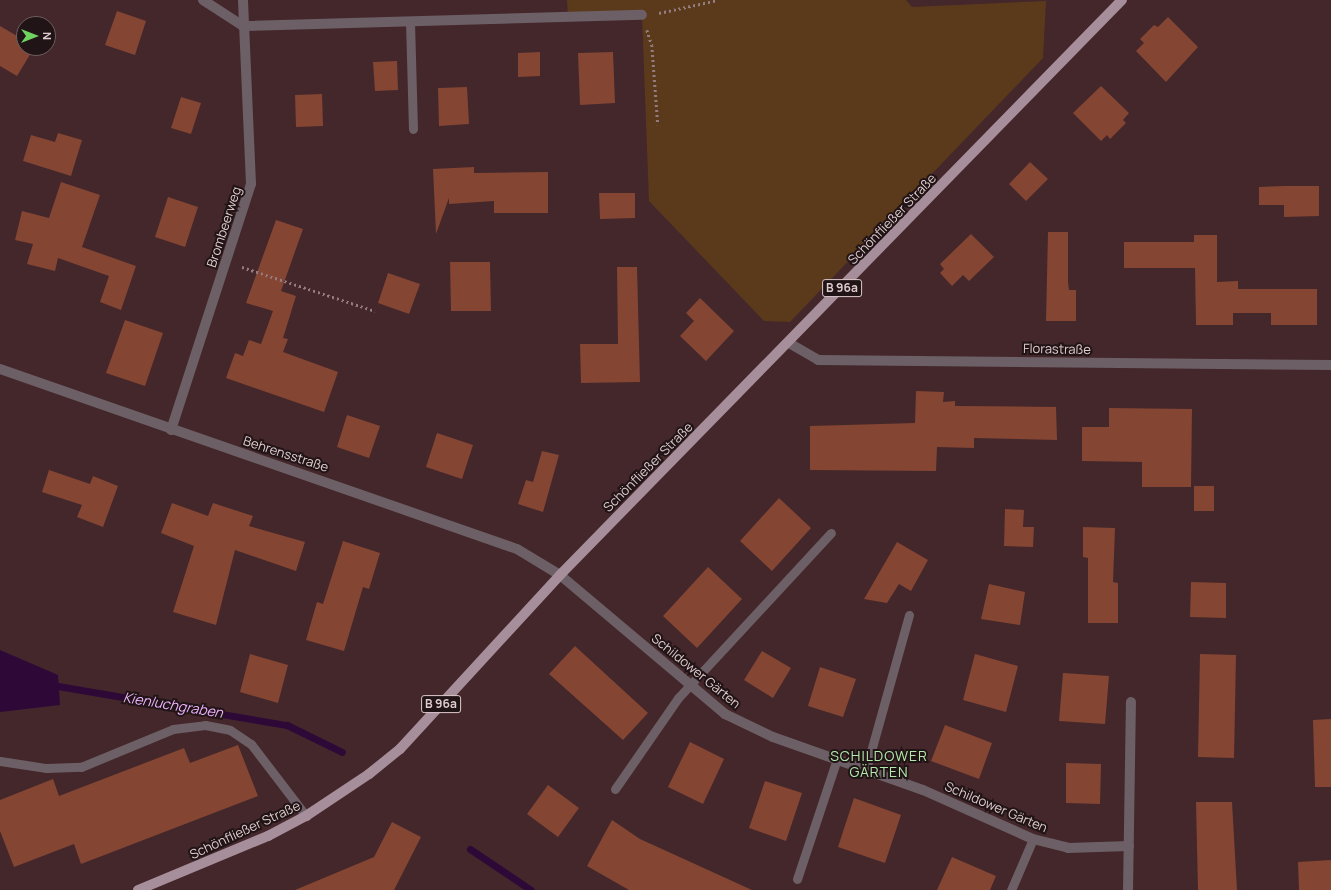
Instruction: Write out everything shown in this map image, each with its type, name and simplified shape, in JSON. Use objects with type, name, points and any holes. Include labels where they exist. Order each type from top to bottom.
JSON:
[{"type":"main road","name":"Schönfließer Straße","points":[[144,889],[306,816],[369,774],[400,749],[560,575],[789,343],[1122,0]]},
{"type":"street","points":[[203,0],[243,26],[642,16]]},
{"type":"street","name":"Brombeerweg","points":[[171,430],[252,184],[243,26],[243,0]]},
{"type":"street","name":"Florastraße","points":[[789,343],[818,360],[1331,365]]},
{"type":"street","name":"Behrensstraße","points":[[0,369],[171,430],[495,540],[517,549],[560,575]]},
{"type":"street","name":"Schildower Gärten","points":[[560,575],[689,686],[743,724],[977,812],[1033,839],[1068,848],[1129,846]]},
{"type":"street","points":[[1128,890],[1131,702]]},
{"type":"lane","points":[[410,22],[413,129]]},
{"type":"lane","points":[[614,789],[689,686],[831,533]]},
{"type":"lane","points":[[866,769],[910,616]]},
{"type":"lane","points":[[0,760],[46,768],[81,767],[173,729],[205,725],[230,730],[251,744],[306,816]]},
{"type":"lane","points":[[797,879],[837,759]]},
{"type":"lane","points":[[1011,890],[1033,839]]},
{"type":"path","points":[[658,125],[652,45],[642,16],[718,0]]},
{"type":"path","points":[[226,262],[374,311]]},
{"type":"shaded area","points":[[567,0],[906,0],[912,7],[1046,1],[1043,58],[790,322],[764,321],[649,201],[642,16],[568,17]]},
{"type":"shaded area","points":[[0,650],[58,675],[60,705],[0,712]]},
{"type":"building","points":[[117,11],[146,21],[135,55],[105,45]]},
{"type":"building","points":[[1168,17],[1198,47],[1166,82],[1136,51],[1144,43],[1140,39],[1154,25],[1158,27]]},
{"type":"building","points":[[0,26],[16,35],[16,56],[29,56],[17,76],[0,66]]},
{"type":"building","points":[[540,52],[540,76],[518,77],[518,53]]},
{"type":"building","points":[[613,52],[615,103],[580,105],[578,53]]},
{"type":"building","points":[[397,61],[398,90],[375,91],[373,62]]},
{"type":"building","points":[[1101,86],[1129,113],[1123,120],[1126,123],[1110,139],[1107,135],[1101,141],[1073,113]]},
{"type":"building","points":[[467,87],[469,124],[439,126],[438,88]]},
{"type":"building","points":[[322,94],[323,126],[296,127],[295,95]]},
{"type":"building","points":[[181,97],[201,103],[191,134],[171,128]]},
{"type":"building","points":[[58,133],[82,140],[71,176],[23,161],[31,135],[55,142]]},
{"type":"building","points":[[1030,162],[1048,179],[1026,201],[1009,184]]},
{"type":"building","points":[[474,167],[474,173],[548,172],[548,213],[494,213],[494,201],[449,204],[449,198],[436,234],[433,169]]},
{"type":"building","points":[[61,182],[100,195],[82,247],[136,266],[121,310],[100,302],[109,276],[58,258],[55,271],[27,264],[33,244],[15,240],[22,211],[49,218]]},
{"type":"building","points":[[1319,186],[1319,216],[1284,217],[1284,205],[1259,205],[1259,187]]},
{"type":"building","points":[[599,193],[635,193],[635,218],[600,219]]},
{"type":"building","points":[[168,197],[198,207],[185,247],[155,237]]},
{"type":"building","points":[[276,220],[303,229],[281,291],[296,296],[283,338],[288,339],[283,352],[338,372],[324,412],[226,378],[235,353],[243,356],[249,340],[261,344],[273,311],[246,303]]},
{"type":"building","points":[[1048,232],[1068,232],[1068,282],[1069,290],[1076,290],[1076,321],[1046,321]]},
{"type":"building","points":[[971,234],[994,257],[969,281],[963,275],[952,286],[940,273],[944,269],[940,264]]},
{"type":"building","points":[[1194,235],[1217,235],[1217,282],[1238,281],[1238,289],[1317,289],[1317,325],[1271,325],[1271,313],[1233,313],[1233,325],[1196,325],[1195,268],[1124,268],[1124,242],[1194,242]]},
{"type":"building","points":[[450,262],[490,262],[491,311],[451,311]]},
{"type":"building","points":[[617,267],[637,267],[640,382],[581,383],[580,344],[618,344]]},
{"type":"building","points":[[388,273],[420,284],[409,314],[378,303]]},
{"type":"building","points":[[700,298],[734,331],[706,361],[680,336],[694,321],[686,313]]},
{"type":"building","points":[[125,320],[163,333],[145,386],[106,373]]},
{"type":"building","points":[[916,391],[944,392],[943,402],[955,401],[955,406],[1056,407],[1057,440],[974,438],[974,448],[937,447],[936,471],[810,470],[810,426],[915,423]]},
{"type":"building","points":[[1109,408],[1192,409],[1191,487],[1142,487],[1142,462],[1082,461],[1082,427],[1109,427]]},
{"type":"building","points":[[347,415],[380,426],[369,458],[337,447]]},
{"type":"building","points":[[437,433],[473,445],[462,479],[426,467]]},
{"type":"building","points":[[542,451],[559,455],[543,512],[518,504],[526,480],[533,482]]},
{"type":"building","points":[[49,470],[90,484],[93,476],[118,486],[103,527],[77,517],[82,505],[42,492]]},
{"type":"building","points":[[1194,486],[1214,486],[1214,511],[1194,511]]},
{"type":"building","points":[[779,498],[811,528],[772,571],[740,541]]},
{"type":"building","points":[[172,503],[208,516],[213,503],[253,516],[249,526],[305,542],[296,571],[235,550],[216,625],[173,612],[194,546],[161,533]]},
{"type":"building","points":[[1005,509],[1024,510],[1023,527],[1034,527],[1033,547],[1004,546]]},
{"type":"building","points":[[1083,527],[1115,528],[1113,582],[1118,583],[1118,623],[1088,623],[1088,558],[1083,557]]},
{"type":"building","points":[[343,541],[380,553],[369,589],[363,587],[344,651],[306,640],[317,602],[323,604]]},
{"type":"building","points":[[897,542],[928,560],[911,591],[899,584],[887,603],[864,599]]},
{"type":"building","points":[[708,567],[742,599],[697,648],[663,616]]},
{"type":"building","points":[[1191,582],[1226,583],[1226,618],[1190,617]]},
{"type":"building","points":[[989,584],[1025,592],[1020,625],[981,619]]},
{"type":"building","points":[[575,646],[648,713],[623,740],[549,674]]},
{"type":"building","points":[[762,651],[791,668],[773,698],[744,680]]},
{"type":"building","points":[[250,654],[288,665],[278,703],[240,692]]},
{"type":"building","points":[[975,654],[1018,666],[1006,712],[963,700]]},
{"type":"building","points":[[1200,654],[1236,655],[1234,758],[1198,757]]},
{"type":"building","points":[[820,667],[856,679],[843,717],[808,706]]},
{"type":"building","points":[[1063,673],[1109,676],[1105,724],[1059,721]]},
{"type":"building","points":[[1331,719],[1331,787],[1315,787],[1313,720]]},
{"type":"building","points":[[945,725],[992,743],[979,779],[931,761]]},
{"type":"building","points":[[690,742],[724,759],[703,804],[668,787]]},
{"type":"building","points":[[238,745],[258,796],[81,864],[74,844],[14,867],[0,831],[0,800],[53,779],[59,796],[184,748],[190,763]]},
{"type":"building","points":[[1066,763],[1101,764],[1100,804],[1066,803]]},
{"type":"building","points":[[765,781],[802,793],[786,841],[749,828]]},
{"type":"building","points":[[548,785],[579,808],[558,837],[527,814]]},
{"type":"building","points":[[854,798],[901,815],[885,863],[838,847]]},
{"type":"building","points":[[1196,802],[1232,802],[1237,890],[1198,890]]},
{"type":"building","points":[[612,820],[640,839],[752,890],[629,890],[587,866]]},
{"type":"building","points":[[392,822],[421,837],[394,890],[295,890],[374,857]]},
{"type":"building","points":[[952,857],[996,876],[990,890],[937,890]]},
{"type":"building","points":[[1331,860],[1331,890],[1299,890],[1298,862]]},
{"type":"waterway","name":"Kienluchgraben","points":[[52,685],[287,725],[342,752]]},
{"type":"waterway","name":"Kienluchgraben","points":[[470,849],[531,890]]},
{"type":"district","name":"SCHILDOWER GÄRTEN","points":[[879,764]]}]
